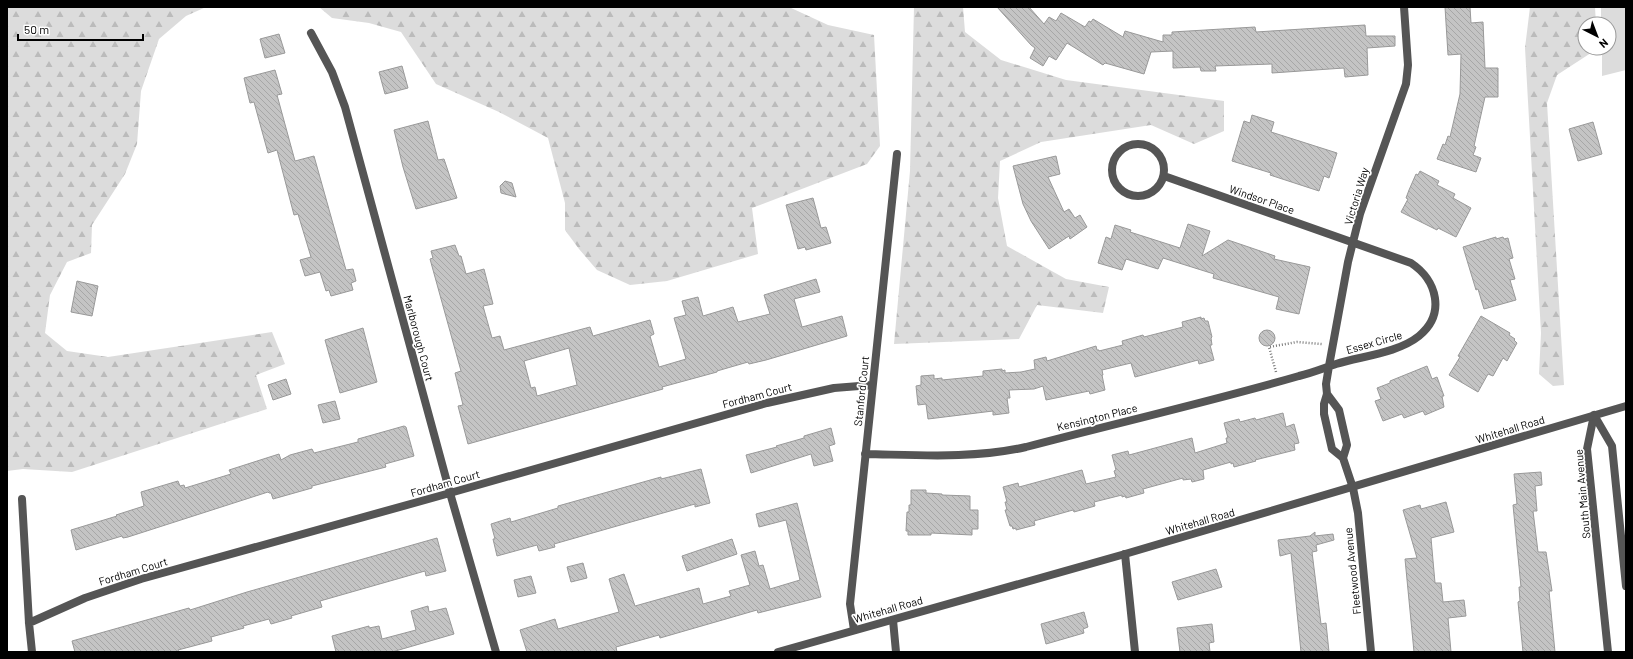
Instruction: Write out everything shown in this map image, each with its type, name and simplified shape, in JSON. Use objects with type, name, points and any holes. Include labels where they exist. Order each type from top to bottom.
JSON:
[{"type":"street","name":"Victoria Way","points":[[1353,488],[1343,458],[1332,449],[1324,414],[1324,404],[1327,394],[1326,384],[1332,346],[1354,242],[1366,196],[1406,84],[1408,65],[1404,7]]},
{"type":"street","name":"Marlborough Court","points":[[311,34],[332,72],[345,107],[450,493],[496,652]]},
{"type":"street","points":[[1140,144],[1150,146],[1158,152],[1164,166],[1164,176],[1156,189],[1147,194],[1137,196],[1127,193],[1119,187],[1114,178],[1112,168],[1115,158],[1121,150],[1130,145],[1140,144]]},
{"type":"street","name":"Stanford Court","points":[[854,630],[850,604],[897,154]]},
{"type":"street","name":"Windsor Place","points":[[1164,176],[1354,242]]},
{"type":"street","name":"Essex Circle","points":[[1329,366],[1407,344],[1425,331],[1433,318],[1435,310],[1434,289],[1422,270],[1404,259],[1354,242]]},
{"type":"street","name":"Kensington Place","points":[[865,454],[944,456],[981,454],[1010,450],[1279,381],[1329,366]]},
{"type":"street","name":"Fordham Court","points":[[29,623],[78,601],[141,579],[767,403],[824,389],[844,386],[872,385]]},
{"type":"street","name":"Victoria Way","points":[[1327,394],[1339,410],[1347,445],[1343,458]]},
{"type":"street","name":"Whitehall Road","points":[[778,652],[1353,488],[1626,406]]},
{"type":"street","points":[[1594,415],[1612,446],[1626,586]]},
{"type":"street","name":"South Main Avenue","points":[[1594,415],[1588,448],[1608,652]]},
{"type":"street","name":"Fleetwood Avenue","points":[[1353,488],[1358,513],[1371,652]]},
{"type":"street","points":[[22,499],[32,652]]},
{"type":"street","points":[[1125,554],[1135,652]]},
{"type":"street","points":[[893,620],[896,652]]},
{"type":"path","points":[[1279,381],[1269,346],[1298,342],[1332,346]]},
{"type":"green space","points":[[7,7],[206,7],[186,16],[159,39],[141,91],[137,144],[125,174],[92,225],[91,253],[67,262],[50,295],[45,333],[67,351],[108,357],[272,332],[285,364],[256,375],[267,409],[72,472],[23,469],[7,471]]},
{"type":"green space","points":[[319,7],[789,7],[828,25],[874,35],[880,146],[867,164],[752,208],[758,254],[667,281],[630,285],[597,270],[565,230],[565,203],[548,138],[499,112],[436,84],[401,32],[369,23],[332,18]]},
{"type":"green space","points":[[914,7],[963,7],[965,32],[1001,60],[1066,80],[1224,101],[1224,131],[1194,144],[1151,125],[1041,142],[1000,161],[998,198],[1007,246],[1066,279],[1109,287],[1103,313],[1037,305],[1019,339],[894,344],[910,171]]},
{"type":"green space","points":[[1530,7],[1595,7],[1596,16],[1577,16],[1577,56],[1586,56],[1557,75],[1547,103],[1564,385],[1553,386],[1539,374],[1541,333],[1525,48]]},
{"type":"green space","points":[[1601,7],[1626,7],[1626,70],[1602,76],[1602,56],[1617,56],[1617,16],[1601,16]]},
{"type":"building","points":[[997,7],[1029,7],[1044,24],[1049,17],[1056,21],[1061,13],[1085,27],[1089,21],[1091,22],[1093,19],[1123,37],[1125,31],[1163,42],[1163,35],[1172,35],[1172,32],[1255,27],[1256,32],[1365,25],[1366,36],[1395,36],[1395,46],[1367,48],[1368,75],[1345,77],[1344,68],[1272,73],[1272,64],[1215,66],[1216,71],[1201,71],[1200,67],[1173,68],[1173,51],[1151,52],[1144,74],[1105,63],[1103,65],[1067,43],[1056,60],[1049,56],[1043,66],[1030,58],[1035,48]]},
{"type":"building","points":[[1445,7],[1470,7],[1471,23],[1483,22],[1485,68],[1498,68],[1498,97],[1485,97],[1474,146],[1476,147],[1473,155],[1481,158],[1476,172],[1437,159],[1443,144],[1445,145],[1448,136],[1450,137],[1460,94],[1461,54],[1448,55]]},
{"type":"building","points":[[279,34],[285,53],[265,58],[260,39]]},
{"type":"building","points":[[402,66],[408,88],[385,94],[379,72]]},
{"type":"building","points":[[275,70],[282,94],[277,95],[295,161],[314,156],[346,270],[353,269],[356,281],[351,283],[353,290],[331,296],[329,290],[326,291],[320,272],[305,276],[300,260],[311,257],[298,214],[294,215],[277,150],[268,153],[254,102],[250,103],[244,78]]},
{"type":"building","points":[[1252,115],[1274,122],[1271,132],[1337,153],[1329,178],[1324,176],[1319,191],[1270,175],[1271,173],[1232,161],[1244,121],[1250,123]]},
{"type":"building","points":[[428,121],[438,160],[444,159],[457,198],[416,209],[403,167],[394,130]]},
{"type":"building","points":[[1593,122],[1602,154],[1578,161],[1569,129]]},
{"type":"building","points":[[1056,156],[1060,174],[1048,177],[1064,212],[1069,209],[1075,218],[1080,215],[1087,227],[1070,239],[1069,236],[1049,249],[1031,221],[1023,204],[1013,166]]},
{"type":"building","points":[[1420,171],[1439,181],[1437,185],[1455,194],[1453,198],[1471,208],[1456,237],[1438,228],[1437,230],[1401,212],[1408,199],[1406,198],[1416,174],[1418,175]]},
{"type":"building","points":[[505,181],[512,183],[516,197],[501,193],[500,186]]},
{"type":"building","points":[[813,198],[821,228],[826,227],[831,243],[806,250],[805,247],[798,249],[786,205]]},
{"type":"building","points":[[1188,224],[1210,231],[1202,256],[1228,240],[1275,256],[1274,259],[1310,267],[1299,314],[1276,309],[1279,297],[1213,278],[1214,274],[1163,258],[1158,269],[1126,259],[1122,270],[1098,263],[1106,237],[1111,239],[1115,225],[1131,230],[1130,232],[1180,248]]},
{"type":"building","points":[[1496,237],[1496,239],[1503,237],[1504,239],[1508,238],[1513,258],[1509,259],[1515,279],[1510,280],[1516,300],[1484,309],[1478,289],[1476,290],[1463,247]]},
{"type":"building","points":[[455,245],[459,256],[461,256],[466,274],[484,269],[493,304],[483,306],[492,338],[500,336],[504,350],[590,327],[593,336],[650,320],[654,334],[650,336],[659,367],[686,359],[674,318],[686,315],[682,301],[698,297],[703,316],[733,307],[738,322],[770,314],[764,295],[816,279],[820,292],[794,299],[802,327],[842,316],[847,336],[766,360],[749,364],[748,362],[662,387],[663,389],[468,444],[458,406],[463,405],[455,373],[461,371],[430,259],[433,258],[431,251]],"holes":[[[569,348],[577,385],[537,396],[535,387],[531,388],[524,361]]]},
{"type":"building","points":[[77,281],[98,286],[92,316],[71,312]]},
{"type":"building","points":[[1481,316],[1510,333],[1509,335],[1515,339],[1514,340],[1517,343],[1507,361],[1503,358],[1493,376],[1488,374],[1478,392],[1449,375]]},
{"type":"building","points":[[1201,317],[1201,319],[1204,318],[1205,321],[1208,321],[1212,337],[1212,345],[1210,345],[1214,360],[1199,364],[1198,360],[1135,377],[1131,363],[1102,370],[1105,390],[1090,394],[1089,391],[1046,400],[1043,386],[1034,389],[1009,390],[1010,398],[1007,398],[1009,413],[993,415],[993,411],[928,419],[926,404],[918,405],[916,386],[921,385],[921,376],[934,375],[934,379],[942,378],[942,380],[983,376],[983,371],[1002,369],[1002,371],[1005,370],[1005,373],[1021,372],[1035,369],[1034,360],[1046,357],[1047,361],[1096,346],[1097,350],[1099,351],[1123,345],[1122,341],[1183,327],[1182,322]]},
{"type":"building","points":[[363,328],[377,382],[340,393],[325,340]]},
{"type":"building","points":[[1267,330],[1273,332],[1275,338],[1273,344],[1267,346],[1261,344],[1259,338],[1261,332]]},
{"type":"building","points":[[1427,366],[1432,379],[1437,377],[1444,396],[1442,396],[1444,407],[1425,415],[1423,411],[1404,418],[1402,414],[1383,421],[1375,401],[1381,399],[1377,388]]},
{"type":"building","points":[[286,379],[291,394],[273,400],[268,385]]},
{"type":"building","points":[[335,401],[340,419],[323,423],[318,405]]},
{"type":"building","points":[[1283,413],[1286,427],[1294,424],[1299,443],[1294,444],[1295,450],[1234,467],[1233,463],[1231,464],[1231,462],[1203,470],[1204,479],[1192,482],[1191,479],[1183,480],[1183,478],[1143,489],[1144,493],[1126,498],[1125,496],[1122,497],[1122,495],[1094,502],[1095,506],[1074,512],[1073,510],[1034,521],[1035,525],[1016,530],[1016,528],[1013,529],[1012,526],[1010,526],[1005,510],[1007,510],[1005,502],[1007,502],[1003,487],[1018,483],[1019,487],[1082,470],[1086,484],[1116,477],[1114,471],[1116,470],[1112,455],[1128,451],[1129,455],[1192,438],[1195,453],[1227,443],[1226,438],[1228,438],[1224,423],[1239,419],[1240,422],[1255,418],[1256,420]]},
{"type":"building","points":[[404,426],[406,427],[414,456],[385,464],[386,467],[312,486],[312,488],[273,499],[271,493],[268,492],[128,537],[123,538],[122,536],[76,550],[71,530],[144,506],[141,492],[178,481],[180,486],[184,485],[185,488],[231,474],[229,470],[279,454],[281,460],[290,455],[312,449],[314,453],[358,442],[358,439]]},
{"type":"building","points":[[831,428],[835,444],[829,446],[833,461],[814,466],[811,454],[751,473],[746,455],[777,447],[776,446],[804,438],[804,436]]},
{"type":"building","points":[[701,469],[710,503],[695,507],[695,504],[554,544],[555,547],[539,551],[537,545],[497,556],[491,524],[510,518],[511,522],[558,508],[558,506],[661,477],[661,479]]},
{"type":"building","points":[[1541,472],[1542,485],[1535,486],[1537,511],[1533,511],[1538,552],[1546,552],[1552,591],[1549,591],[1555,652],[1523,652],[1518,602],[1520,601],[1519,587],[1521,587],[1513,505],[1517,504],[1514,474]]},
{"type":"building","points":[[911,490],[926,490],[926,493],[942,495],[970,496],[970,510],[978,510],[978,529],[972,529],[972,535],[931,533],[931,535],[908,535],[908,531],[906,531],[907,512],[909,512],[909,505],[911,505]]},
{"type":"building","points":[[1446,502],[1454,532],[1431,538],[1435,583],[1441,583],[1443,602],[1464,600],[1466,616],[1448,618],[1451,652],[1414,652],[1405,559],[1417,558],[1403,510],[1420,505],[1421,509]]},
{"type":"building","points":[[797,503],[821,597],[758,613],[757,610],[660,638],[659,635],[616,647],[617,652],[527,652],[520,630],[555,619],[558,629],[619,612],[609,579],[624,574],[635,606],[699,588],[703,604],[731,596],[729,591],[750,585],[741,555],[755,551],[759,566],[763,565],[770,589],[800,580],[786,520],[759,527],[756,514]]},
{"type":"building","points":[[1315,532],[1315,536],[1333,534],[1334,540],[1316,545],[1317,551],[1312,552],[1321,624],[1326,623],[1329,652],[1301,652],[1291,553],[1280,556],[1278,540],[1310,536]]},
{"type":"building","points":[[437,538],[446,571],[426,576],[425,571],[320,601],[322,607],[291,616],[292,618],[271,624],[269,619],[243,626],[244,628],[211,637],[212,641],[178,650],[179,652],[75,652],[72,641],[189,608],[190,610],[247,592]]},
{"type":"building","points":[[732,539],[737,554],[687,571],[682,556]]},
{"type":"building","points":[[583,563],[587,578],[571,582],[567,567]]},
{"type":"building","points":[[1216,569],[1222,587],[1178,600],[1172,582]]},
{"type":"building","points":[[531,576],[536,593],[518,597],[514,580]]},
{"type":"building","points":[[428,606],[429,612],[446,608],[454,634],[392,652],[336,652],[332,636],[369,626],[369,628],[379,626],[382,639],[416,630],[411,611]]},
{"type":"building","points":[[1084,612],[1088,627],[1083,629],[1084,633],[1046,644],[1041,624]]},
{"type":"building","points":[[1212,624],[1214,642],[1209,643],[1210,652],[1180,652],[1177,628]]}]
